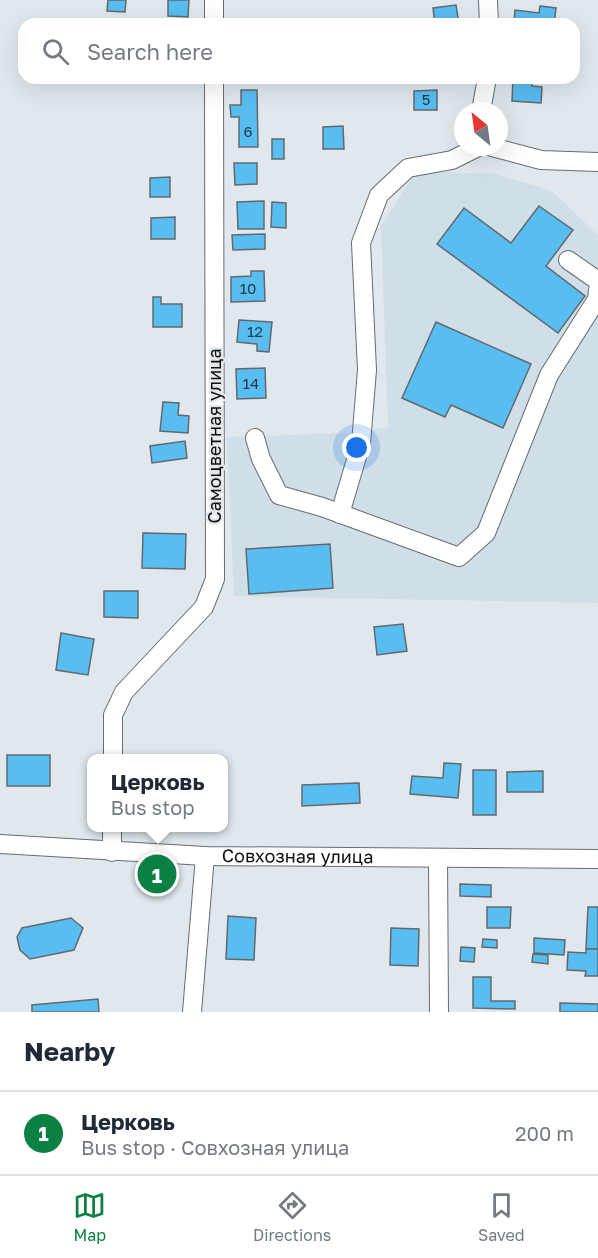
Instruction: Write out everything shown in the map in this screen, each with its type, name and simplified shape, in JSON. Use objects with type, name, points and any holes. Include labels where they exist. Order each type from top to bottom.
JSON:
[{"type":"street","points":[[214,0],[214,18]]},
{"type":"street","points":[[488,0],[489,18]]},
{"type":"street","name":"Самоцветная улица","points":[[113,754],[113,715],[124,692],[204,607],[215,579],[214,84]]},
{"type":"street","points":[[483,102],[486,84]]},
{"type":"street","points":[[508,151],[541,160],[598,162]]},
{"type":"street","points":[[340,514],[361,443],[367,370],[362,243],[379,195],[408,168],[452,160],[460,156]]},
{"type":"street","points":[[568,260],[598,281]]},
{"type":"street","points":[[255,438],[261,459],[279,495],[340,514],[459,557],[486,533],[549,375],[597,299],[598,290]]},
{"type":"street","points":[[112,832],[112,852]]},
{"type":"street","name":"Совхозная улица","points":[[0,844],[205,856],[598,859]]},
{"type":"street","points":[[192,1012],[205,856]]},
{"type":"street","points":[[438,858],[439,1012]]},
{"type":"shaded area","points":[[416,171],[496,174],[552,191],[598,235],[598,603],[234,596],[227,437],[351,433],[388,427],[381,226]]},
{"type":"building","points":[[108,0],[126,0],[125,12],[107,11]]},
{"type":"building","points":[[168,0],[189,0],[188,17],[168,16]]},
{"type":"building","points":[[456,5],[458,18],[434,18],[433,8]]},
{"type":"building","points":[[540,6],[556,8],[555,18],[514,18],[515,10],[539,13]]},
{"type":"building","points":[[513,84],[532,84],[532,86],[542,87],[541,103],[512,101]]},
{"type":"building","points":[[241,90],[257,90],[258,147],[239,147],[239,117],[231,117],[230,105],[241,105]]},
{"type":"building","points":[[437,90],[437,110],[414,110],[414,91]]},
{"type":"building","points":[[343,126],[344,149],[323,149],[323,127]]},
{"type":"building","points":[[272,139],[284,139],[284,159],[272,159]]},
{"type":"building","points":[[234,163],[257,163],[257,184],[235,185]]},
{"type":"building","points":[[170,177],[170,197],[150,197],[150,178]]},
{"type":"building","points":[[264,201],[264,229],[238,229],[237,202]]},
{"type":"building","points":[[272,202],[286,203],[286,228],[271,227]]},
{"type":"building","points":[[539,206],[573,230],[546,266],[585,296],[558,333],[437,244],[464,208],[511,243]]},
{"type":"building","points":[[175,217],[175,239],[151,239],[151,218]]},
{"type":"building","points":[[265,234],[265,249],[233,250],[232,235]]},
{"type":"building","points":[[251,271],[264,271],[265,301],[231,302],[231,277],[251,276]]},
{"type":"building","points":[[153,297],[161,297],[161,304],[182,304],[182,327],[153,327]]},
{"type":"building","points":[[239,320],[272,322],[269,352],[257,351],[257,344],[237,342]]},
{"type":"building","points":[[436,322],[531,364],[503,428],[451,405],[445,417],[402,398]]},
{"type":"building","points":[[265,368],[266,398],[237,399],[236,369]]},
{"type":"building","points":[[163,402],[179,403],[178,415],[189,416],[188,433],[160,431]]},
{"type":"building","points":[[185,441],[187,458],[152,463],[150,446]]},
{"type":"building","points":[[143,533],[186,534],[185,569],[142,568]]},
{"type":"building","points":[[330,544],[333,588],[249,594],[246,549]]},
{"type":"building","points":[[104,591],[138,591],[138,618],[104,617]]},
{"type":"building","points":[[403,624],[407,651],[377,655],[374,627]]},
{"type":"building","points":[[61,633],[94,639],[88,675],[56,670]]},
{"type":"building","points":[[7,755],[50,755],[50,786],[7,786]]},
{"type":"building","points":[[444,763],[461,764],[458,798],[410,794],[412,776],[443,778]]},
{"type":"building","points":[[473,770],[496,770],[496,815],[473,815]]},
{"type":"building","points":[[543,771],[543,792],[507,792],[507,772]]},
{"type":"building","points":[[359,783],[360,803],[302,806],[302,785]]},
{"type":"building","points":[[460,884],[491,885],[491,897],[460,896]]},
{"type":"building","points":[[487,907],[511,907],[510,928],[487,928]]},
{"type":"building","points":[[588,907],[598,907],[598,949],[586,949]]},
{"type":"building","points":[[228,916],[256,918],[254,960],[226,959]]},
{"type":"building","points":[[71,918],[83,928],[74,950],[30,959],[20,950],[17,937],[22,928]]},
{"type":"building","points":[[391,928],[419,929],[418,966],[390,965]]},
{"type":"building","points":[[534,938],[565,940],[564,955],[534,953]]},
{"type":"building","points":[[483,939],[497,940],[497,948],[482,947]]},
{"type":"building","points":[[461,947],[475,948],[474,962],[460,961]]},
{"type":"building","points":[[586,949],[598,949],[598,976],[585,976],[586,971],[567,970],[568,952],[586,953]]},
{"type":"building","points":[[533,954],[548,955],[548,964],[532,962]]},
{"type":"building","points":[[473,977],[491,977],[491,1001],[515,1001],[515,1009],[473,1008]]},
{"type":"building","points":[[98,999],[99,1012],[32,1012],[32,1005]]},
{"type":"building","points":[[560,1003],[598,1004],[598,1012],[560,1012]]},
{"type":"place","name":"Церковь","points":[[157,874]]}]
